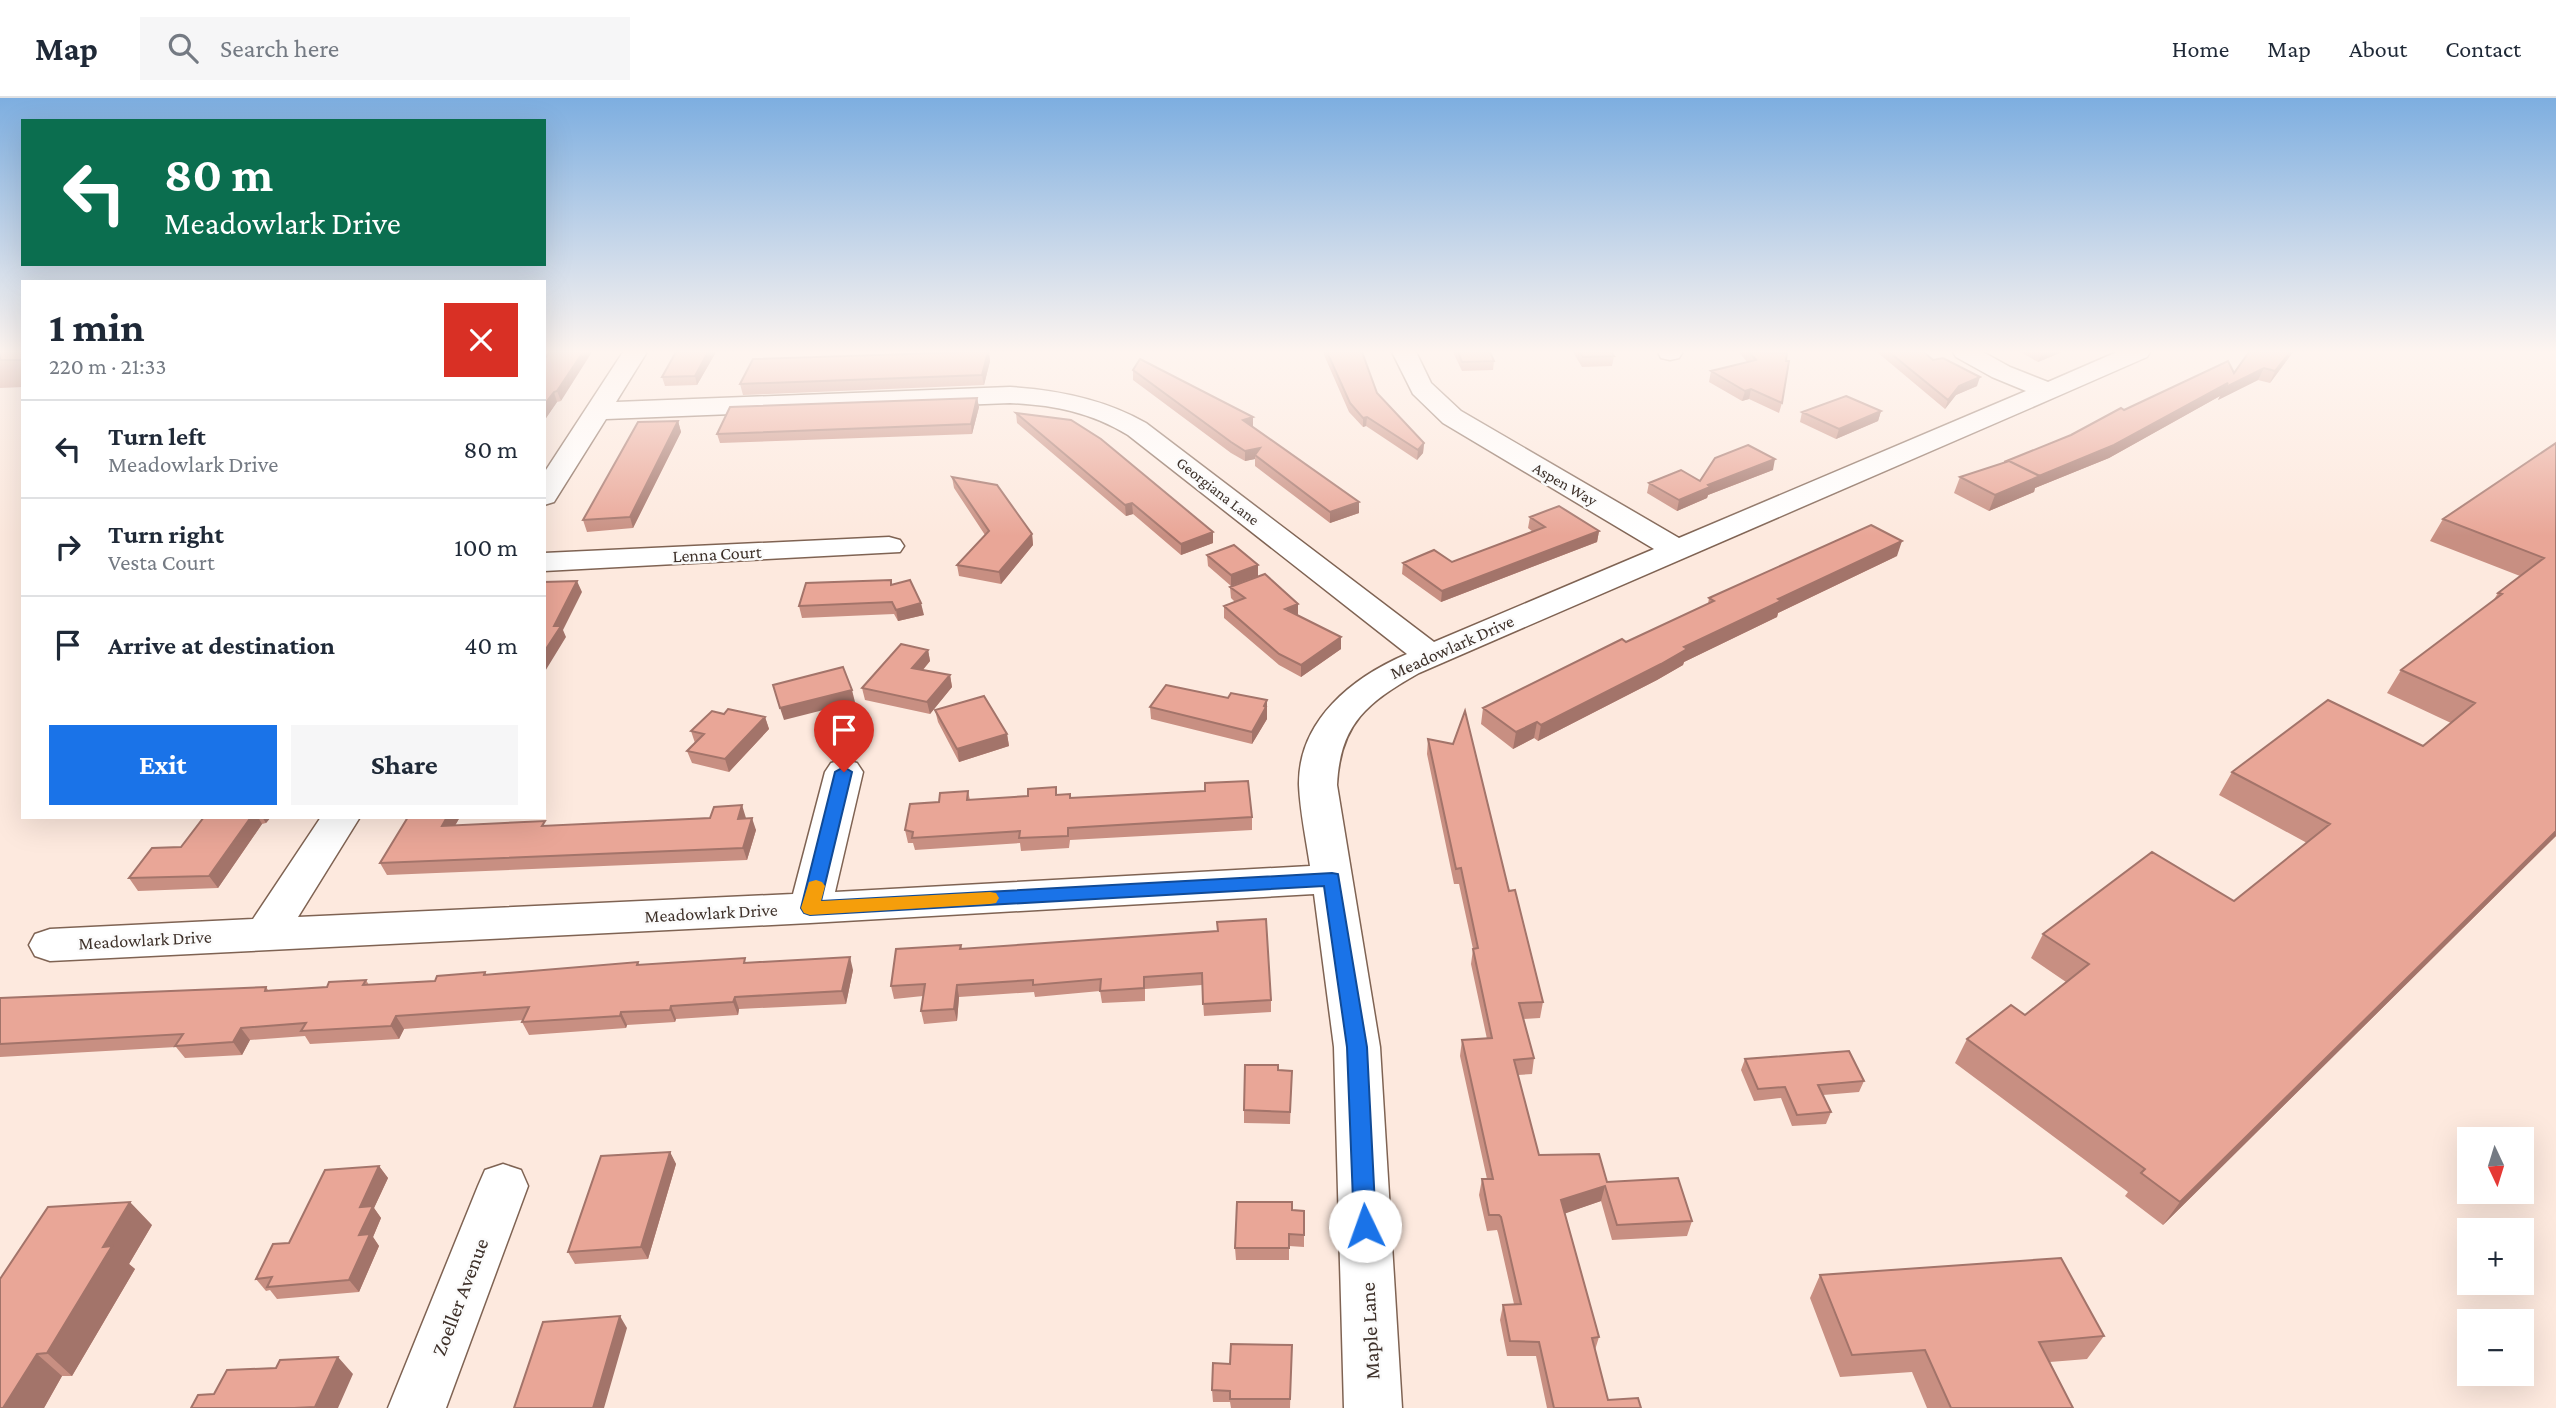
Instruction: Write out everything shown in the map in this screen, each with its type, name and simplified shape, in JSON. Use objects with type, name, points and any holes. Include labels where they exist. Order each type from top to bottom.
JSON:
[{"type":"street","points":[[546,493],[597,413]]},
{"type":"street","name":"Georgiana Lane","points":[[1107,413],[1137,429],[1431,656]]},
{"type":"street","name":"Aspen Way","points":[[1447,413],[1677,550]]},
{"type":"street","name":"Meadowlark Drive","points":[[50,945],[810,908],[1332,879],[1318,785],[1320,757],[1335,722],[1361,694],[1387,675],[1997,413]]},
{"type":"street","name":"Lenna Court","points":[[546,562],[889,546]]},
{"type":"street","points":[[810,908],[844,772]]},
{"type":"street","points":[[266,934],[340,819]]},
{"type":"street","name":"Maple Lane","points":[[1332,879],[1357,1047],[1373,1408]]},
{"type":"street","name":"Zoeller Avenue","points":[[418,1408],[503,1186]]},
{"type":"building","points":[[727,413],[974,413],[971,424],[717,434]]},
{"type":"building","points":[[1016,413],[1071,420],[1101,439],[1213,532],[1181,544],[1132,503],[1125,505]]},
{"type":"building","points":[[1192,413],[1245,413],[1253,417],[1243,420],[1359,502],[1330,512],[1255,455],[1260,448],[1245,451]]},
{"type":"building","points":[[1359,413],[1396,413],[1424,443],[1418,450],[1367,417],[1363,418]]},
{"type":"building","points":[[1804,413],[1876,413],[1839,429]]},
{"type":"building","points":[[2111,413],[2173,413],[2114,445],[2039,476],[2009,461],[2004,462],[2071,435]]},
{"type":"building","points":[[678,421],[630,517],[583,520],[638,422]]},
{"type":"building","points":[[2556,443],[2556,831],[2180,1202],[2141,1173],[2145,1169],[1967,1039],[2011,1005],[2025,1015],[2089,964],[2043,934],[2152,852],[2234,901],[2330,824],[2232,772],[2328,700],[2423,746],[2475,703],[2401,670],[2502,594],[2498,593],[2544,558],[2443,519]]},
{"type":"building","points":[[1748,445],[1775,459],[1708,485],[1710,487],[1679,500],[1649,483],[1681,470],[1700,481],[1715,458]]},
{"type":"building","points":[[2009,461],[2040,476],[1995,495],[1960,477]]},
{"type":"building","points":[[952,477],[997,485],[1032,534],[999,572],[957,565],[989,531]]},
{"type":"building","points":[[1559,506],[1599,531],[1442,591],[1403,563],[1434,550],[1452,562],[1545,527],[1530,517]]},
{"type":"building","points":[[1871,525],[1902,541],[1778,599],[1781,601],[1684,647],[1687,649],[1661,664],[1541,725],[1537,722],[1516,732],[1483,708],[1622,639],[1626,642],[1714,601],[1709,598]]},
{"type":"building","points":[[1234,545],[1258,565],[1231,575],[1207,555]]},
{"type":"building","points":[[1265,574],[1298,604],[1285,609],[1341,637],[1301,665],[1279,654],[1224,606],[1245,598],[1230,587]]},
{"type":"building","points":[[891,580],[891,585],[910,580],[921,603],[896,610],[892,602],[799,606],[806,583]]},
{"type":"building","points":[[577,581],[554,626],[561,626],[546,649],[546,582]]},
{"type":"building","points":[[901,644],[928,650],[912,668],[950,675],[927,702],[862,688]]},
{"type":"building","points":[[843,667],[852,690],[780,708],[773,685]]},
{"type":"building","points":[[1166,685],[1228,698],[1231,693],[1267,700],[1264,706],[1266,707],[1252,732],[1150,707]]},
{"type":"building","points":[[984,696],[1007,734],[957,749],[935,710]]},
{"type":"building","points":[[728,709],[765,717],[725,759],[687,751],[704,734],[691,731],[712,711],[724,714]]},
{"type":"building","points":[[1465,711],[1509,891],[1515,890],[1543,1002],[1519,1003],[1534,1058],[1514,1060],[1539,1155],[1599,1154],[1607,1182],[1678,1178],[1692,1221],[1617,1225],[1605,1186],[1561,1200],[1599,1337],[1592,1338],[1608,1400],[1638,1398],[1641,1408],[1554,1408],[1539,1342],[1510,1341],[1503,1305],[1521,1304],[1501,1217],[1489,1215],[1482,1179],[1493,1179],[1462,1040],[1492,1038],[1473,949],[1478,948],[1461,868],[1456,869],[1428,739],[1453,744]]},
{"type":"building","points":[[1248,781],[1252,817],[1068,828],[1068,836],[1019,838],[1020,831],[912,838],[913,832],[905,830],[910,804],[939,802],[940,793],[968,791],[967,800],[1028,796],[1028,789],[1056,787],[1056,795],[1070,794],[1070,798],[1205,791],[1205,783]]},
{"type":"building","points":[[742,805],[738,819],[752,818],[743,848],[380,863],[407,819],[446,819],[442,826],[545,821],[542,826],[710,818],[714,807]]},
{"type":"building","points":[[202,819],[250,819],[209,876],[129,878],[152,848],[181,847]]},
{"type":"building","points":[[1266,919],[1271,1000],[1203,1004],[1202,973],[1144,977],[1144,988],[1100,991],[1101,979],[1033,985],[1033,980],[957,985],[954,1009],[921,1011],[925,984],[891,986],[896,949],[961,945],[960,949],[1218,931],[1217,922]]},
{"type":"building","points":[[850,957],[842,991],[735,997],[733,1002],[671,1006],[670,1010],[621,1012],[620,1016],[522,1022],[529,1007],[396,1016],[391,1026],[301,1031],[306,1023],[241,1028],[233,1042],[175,1046],[183,1034],[0,1044],[0,998],[266,987],[265,991],[327,987],[329,982],[366,980],[363,985],[435,981],[437,976],[485,972],[484,975],[638,962],[637,965],[745,958],[744,963]]},
{"type":"building","points":[[1849,1051],[1864,1081],[1818,1085],[1831,1112],[1797,1115],[1785,1087],[1758,1089],[1745,1059]]},
{"type":"building","points":[[1245,1065],[1278,1065],[1278,1070],[1292,1071],[1290,1112],[1244,1110]]},
{"type":"building","points":[[670,1152],[641,1247],[568,1252],[601,1156]]},
{"type":"building","points":[[379,1166],[360,1207],[373,1206],[359,1235],[370,1234],[349,1280],[267,1287],[272,1277],[256,1279],[273,1244],[289,1243],[325,1170]]},
{"type":"building","points":[[130,1202],[103,1247],[112,1246],[47,1353],[37,1354],[3,1408],[0,1408],[0,1279],[48,1207]]},
{"type":"building","points":[[1237,1202],[1292,1202],[1292,1210],[1304,1211],[1304,1235],[1289,1234],[1289,1248],[1235,1248]]},
{"type":"building","points":[[2061,1258],[2104,1336],[2039,1342],[2073,1408],[1951,1408],[1925,1350],[1852,1355],[1820,1275]]},
{"type":"building","points":[[620,1316],[593,1408],[514,1408],[543,1322]]},
{"type":"building","points":[[1231,1344],[1292,1345],[1290,1399],[1230,1399],[1230,1391],[1212,1390],[1213,1363],[1230,1364]]},
{"type":"building","points":[[338,1357],[315,1407],[191,1408],[198,1395],[214,1394],[227,1370],[276,1368],[280,1360]]},
{"type":"slow traffic","points":[[816,886],[810,908],[990,898]]},
{"type":"route","points":[[844,772],[810,908],[1332,879],[1357,1047],[1365,1226]]}]
